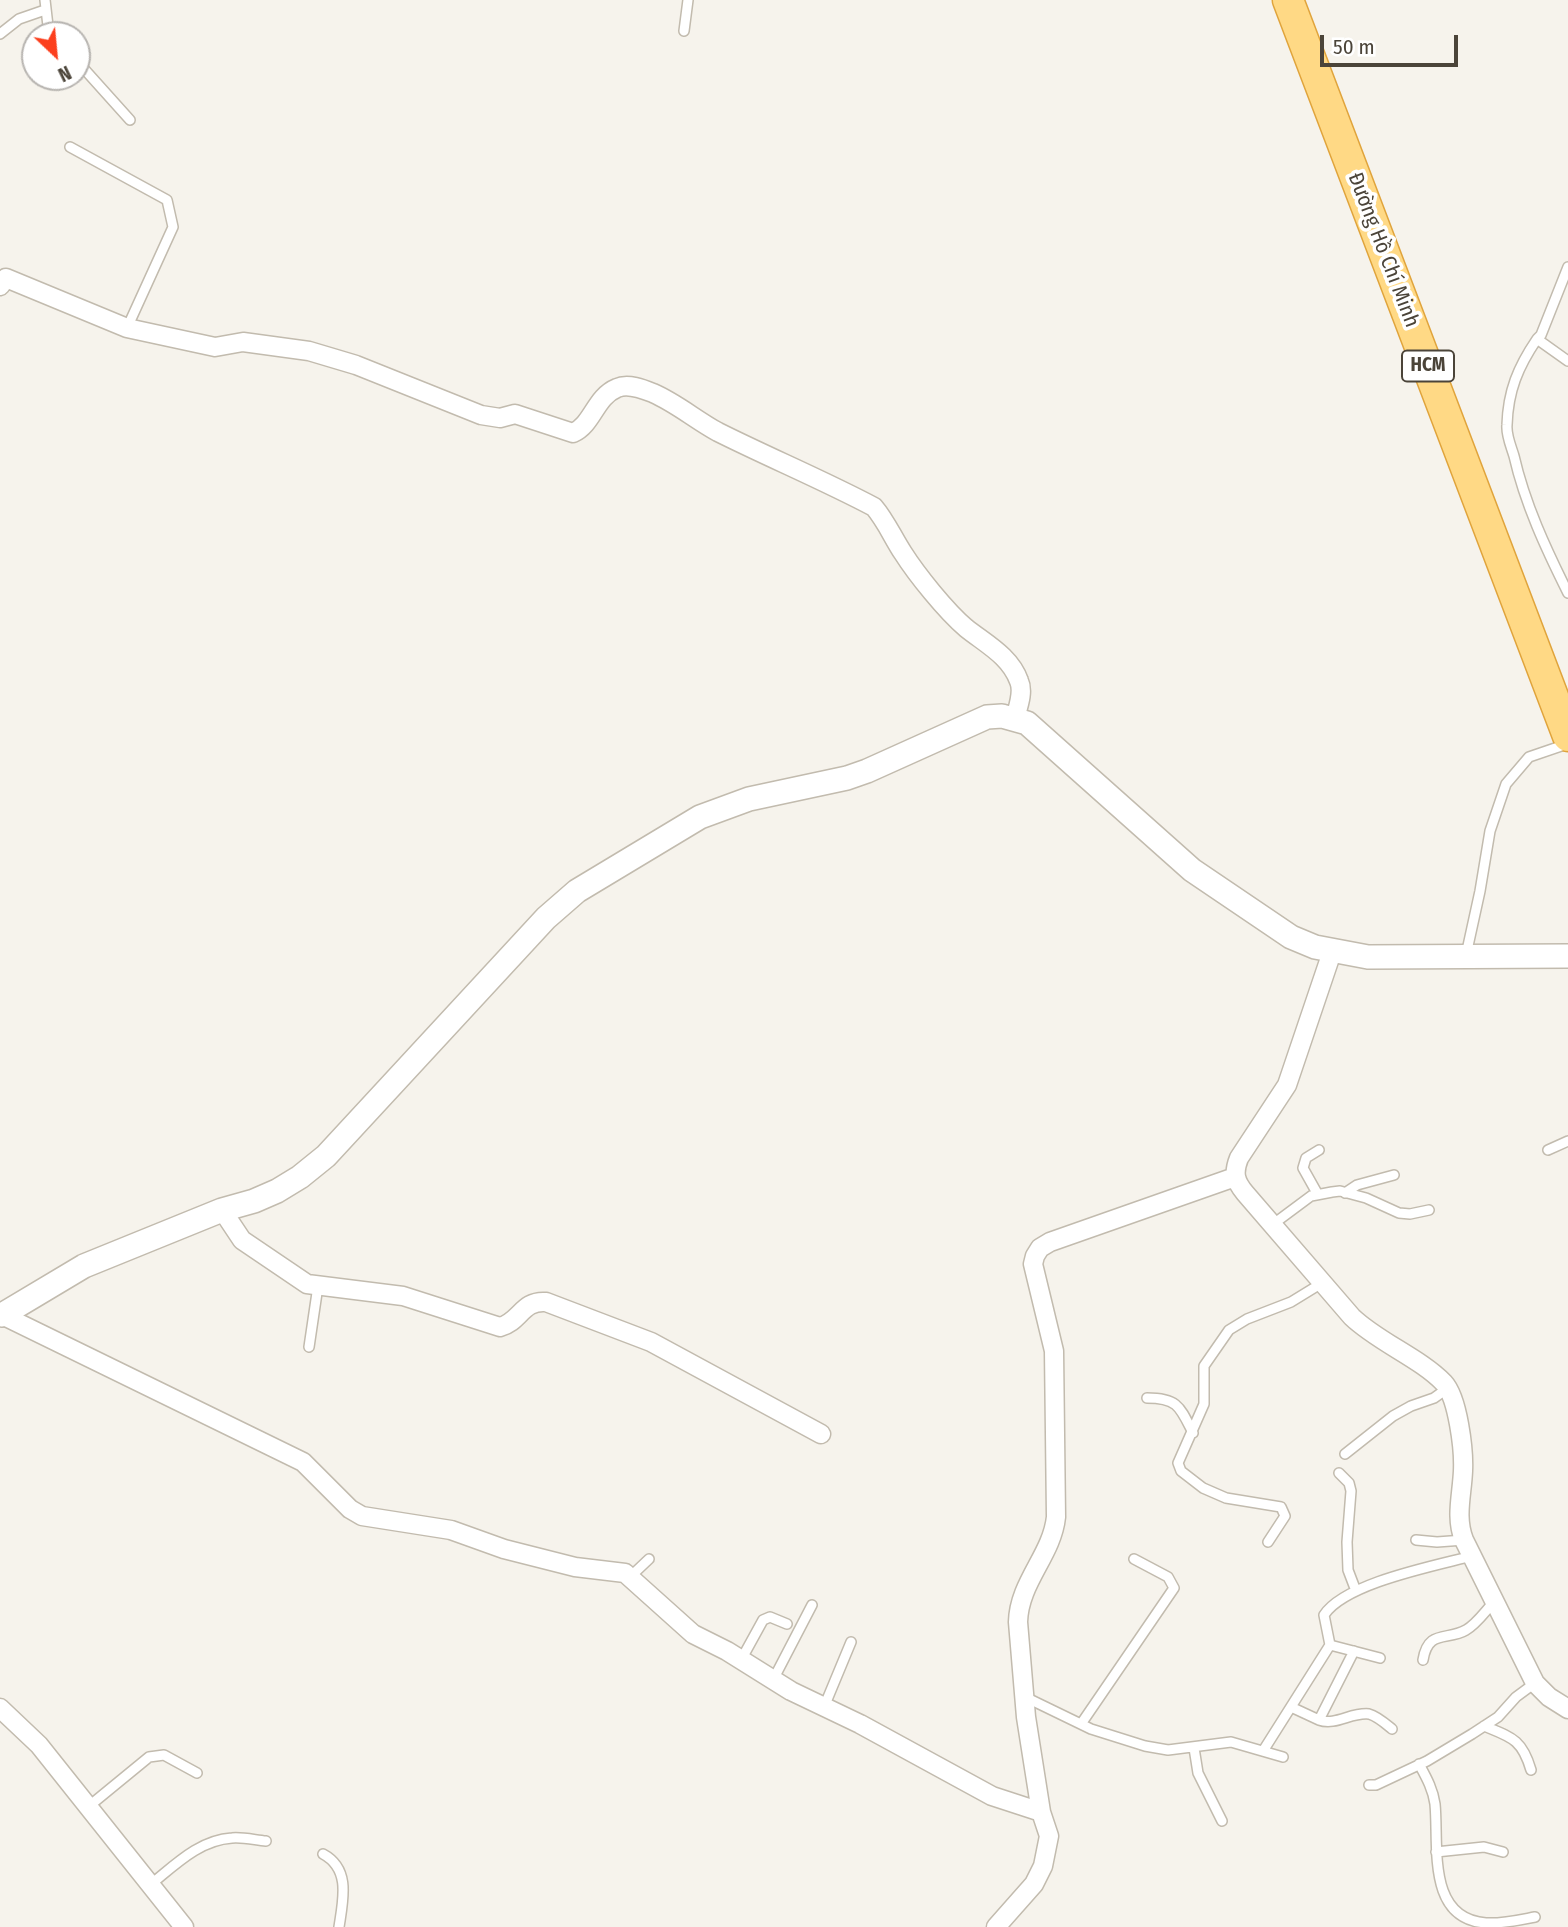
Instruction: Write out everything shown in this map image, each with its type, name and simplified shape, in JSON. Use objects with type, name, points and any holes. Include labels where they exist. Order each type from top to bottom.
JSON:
[{"type":"highway","name":"Đường Hồ Chí Minh","points":[[1287,0],[1568,738]]},
{"type":"street","points":[[2,280],[127,328],[215,347],[243,342],[309,351],[356,365],[481,415],[500,418],[515,414],[573,433],[587,423],[594,409],[618,387],[636,387],[655,394],[717,431],[874,507],[903,554],[944,605],[965,627],[1005,658],[1019,679],[1020,697],[1015,718]]},
{"type":"street","points":[[1,1315],[84,1266],[222,1210],[254,1202],[300,1177],[326,1156],[545,919],[577,891],[613,868],[699,817],[723,807],[867,771],[987,717],[1015,718],[1038,731],[1192,870],[1291,937],[1332,952],[1368,957],[1568,956]]},
{"type":"street","points":[[1332,952],[1290,1077],[1239,1158],[1235,1177],[1245,1193],[1359,1324],[1435,1375],[1447,1388],[1454,1403],[1463,1461],[1458,1518],[1468,1548],[1535,1683],[1549,1697],[1568,1709]]},
{"type":"street","points":[[996,1927],[1034,1884],[1043,1866],[1049,1836],[1041,1812],[1024,1697],[1018,1607],[1023,1592],[1052,1538],[1056,1517],[1054,1351],[1034,1273],[1035,1256],[1040,1248],[1049,1242],[1235,1177]]},
{"type":"street","points":[[222,1210],[242,1240],[306,1284],[403,1296],[500,1326],[509,1324],[527,1306],[547,1302],[651,1342],[821,1434]]},
{"type":"street","points":[[1,1315],[303,1462],[356,1514],[451,1530],[504,1549],[575,1567],[618,1572],[630,1577],[693,1634],[773,1680],[992,1796],[1041,1812]]},
{"type":"street","points":[[0,1708],[39,1745],[184,1927]]},
{"type":"lane","points":[[684,31],[688,0]]},
{"type":"lane","points":[[0,34],[19,19],[45,5]]},
{"type":"lane","points":[[91,77],[130,120]]},
{"type":"lane","points":[[70,147],[167,200],[173,227],[127,328]]},
{"type":"lane","points":[[1568,267],[1541,335],[1520,364],[1510,393],[1506,427],[1518,473],[1542,540],[1568,593]]},
{"type":"lane","points":[[1537,339],[1568,361]]},
{"type":"lane","points":[[1466,957],[1490,831],[1506,784],[1529,757],[1568,738]]},
{"type":"lane","points":[[1548,1150],[1568,1141]]},
{"type":"lane","points":[[1317,1193],[1303,1168],[1306,1158],[1319,1150]]},
{"type":"lane","points":[[1345,1193],[1357,1185],[1394,1175]]},
{"type":"lane","points":[[1272,1225],[1317,1193],[1345,1193],[1366,1198],[1399,1213],[1429,1210]]},
{"type":"lane","points":[[1268,1542],[1285,1516],[1284,1511],[1275,1505],[1226,1498],[1203,1488],[1179,1469],[1178,1463],[1204,1404],[1204,1366],[1229,1330],[1322,1283]]},
{"type":"lane","points":[[309,1347],[318,1286]]},
{"type":"lane","points":[[1345,1454],[1394,1416],[1411,1406],[1434,1398],[1447,1388]]},
{"type":"lane","points":[[1147,1398],[1163,1398],[1177,1404],[1193,1433]]},
{"type":"lane","points":[[1339,1473],[1349,1483],[1351,1491],[1347,1542],[1349,1570],[1356,1591]]},
{"type":"lane","points":[[1416,1541],[1468,1548]]},
{"type":"lane","points":[[1263,1751],[1330,1645],[1324,1615],[1329,1608],[1371,1584],[1468,1548]]},
{"type":"lane","points":[[630,1577],[649,1559]]},
{"type":"lane","points":[[1081,1724],[1174,1588],[1168,1577],[1134,1559]]},
{"type":"lane","points":[[1423,1660],[1425,1650],[1433,1640],[1469,1628],[1495,1601]]},
{"type":"lane","points":[[773,1680],[812,1605]]},
{"type":"lane","points":[[741,1660],[763,1620],[770,1617],[787,1624]]},
{"type":"lane","points":[[824,1707],[851,1643]]},
{"type":"lane","points":[[1330,1645],[1380,1658]]},
{"type":"lane","points":[[1319,1720],[1354,1651]]},
{"type":"lane","points":[[1369,1785],[1376,1785],[1419,1764],[1484,1726],[1498,1717],[1516,1697],[1535,1683]]},
{"type":"lane","points":[[1024,1697],[1081,1724],[1145,1746],[1168,1750],[1231,1742],[1283,1757]]},
{"type":"lane","points":[[1291,1707],[1319,1720],[1332,1722],[1359,1714],[1371,1714],[1392,1729]]},
{"type":"lane","points":[[1484,1726],[1511,1736],[1519,1742],[1531,1770]]},
{"type":"lane","points":[[1194,1748],[1198,1773],[1222,1822]]},
{"type":"lane","points":[[88,1807],[149,1757],[164,1755],[197,1773]]},
{"type":"lane","points":[[1419,1764],[1430,1784],[1435,1802],[1436,1852],[1441,1884],[1451,1906],[1468,1919],[1486,1923],[1535,1917]]},
{"type":"lane","points":[[150,1885],[197,1848],[214,1841],[234,1838],[266,1841]]},
{"type":"lane","points":[[1436,1852],[1484,1847],[1503,1852]]},
{"type":"lane","points":[[323,1854],[333,1859],[340,1868],[343,1882],[338,1927]]}]
